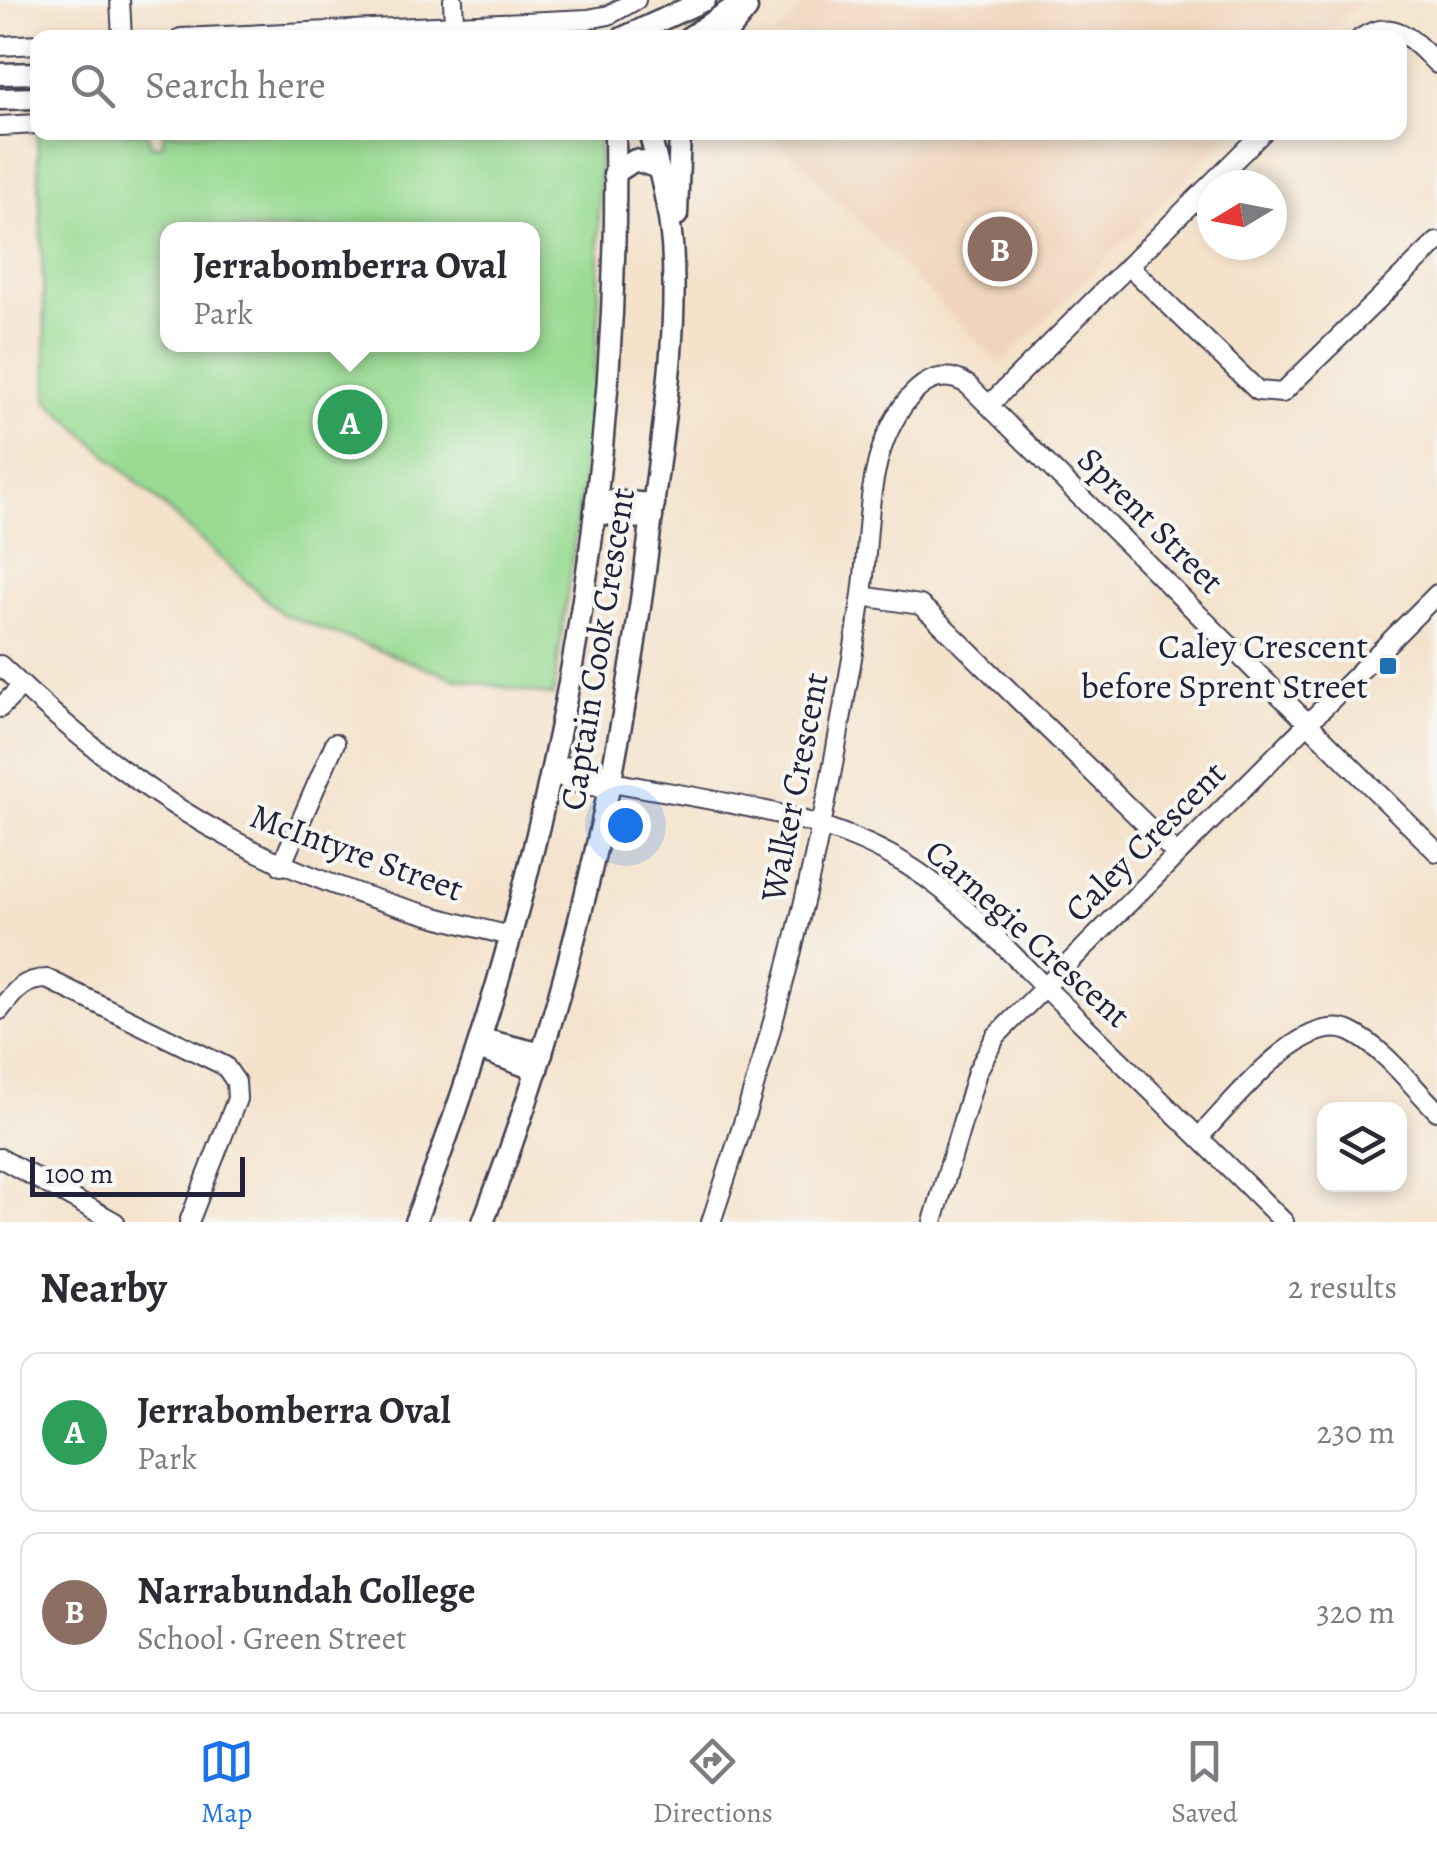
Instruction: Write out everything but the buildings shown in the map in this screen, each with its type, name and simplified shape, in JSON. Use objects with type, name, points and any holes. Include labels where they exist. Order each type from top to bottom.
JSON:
[{"type":"main road","points":[[642,30],[705,0]]},
{"type":"main road","points":[[700,30],[745,0]]},
{"type":"main road","points":[[729,30],[754,0]]},
{"type":"main road","points":[[0,74],[30,72]]},
{"type":"main road","points":[[0,99],[30,98]]},
{"type":"main road","points":[[606,140],[614,174],[634,160],[658,168]]},
{"type":"main road","name":"Captain Cook Crescent","points":[[415,1222],[479,1044],[511,936],[574,666],[595,505],[608,352],[615,140]]},
{"type":"main road","name":"Captain Cook Crescent","points":[[483,1222],[539,1062],[612,782],[634,669],[674,294],[669,218],[651,140]]},
{"type":"main road","points":[[674,294],[680,140]]},
{"type":"main road","points":[[595,505],[618,518],[653,510]]},
{"type":"main road","points":[[479,1044],[539,1062]]},
{"type":"street","points":[[120,0],[122,30]]},
{"type":"street","points":[[453,0],[454,25]]},
{"type":"street","points":[[349,30],[594,18],[636,0]]},
{"type":"street","points":[[1407,38],[1437,64]]},
{"type":"street","points":[[0,46],[30,44]]},
{"type":"street","points":[[0,126],[30,124]]},
{"type":"street","points":[[989,404],[1255,140]]},
{"type":"street","points":[[1129,266],[1258,391],[1282,393],[1437,242]]},
{"type":"street","name":"Sprent Street","points":[[939,376],[964,382],[989,404],[1437,852]]},
{"type":"street","name":"Walker Crescent","points":[[711,1222],[765,1056],[821,827],[862,596],[875,480],[885,440],[912,395],[939,376]]},
{"type":"street","name":"Caley Crescent","points":[[933,1222],[977,1072],[996,1036],[1174,853],[1437,594]]},
{"type":"street","points":[[862,596],[920,605],[1174,853]]},
{"type":"street","name":"McIntyre Street","points":[[0,665],[78,738],[203,827],[281,866],[427,918],[511,936]]},
{"type":"street","points":[[0,708],[22,686]]},
{"type":"street","points":[[281,866],[336,743]]},
{"type":"street","name":"Carnegie Crescent","points":[[552,770],[564,780],[601,788],[612,782],[821,827],[890,854],[934,882],[1284,1222]]},
{"type":"street","points":[[0,1010],[16,990],[32,979],[47,978],[225,1066],[236,1082],[236,1098],[189,1222]]},
{"type":"street","points":[[1199,1137],[1283,1052],[1300,1037],[1322,1028],[1346,1029],[1369,1042],[1437,1110]]},
{"type":"street","points":[[0,1158],[115,1222]]},
{"type":"shaded area","points":[[809,0],[1362,0],[1332,30],[780,30]]},
{"type":"shaded area","points":[[778,140],[1224,140],[1000,365]]},
{"type":"green space","points":[[37,140],[150,140],[152,146],[163,145],[163,140],[599,140],[599,311],[591,422],[553,696],[454,678],[282,614],[48,401]]},
{"type":"place","name":"Narrabundah College","points":[[1000,249]]},
{"type":"place","name":"Jerrabomberra Oval","points":[[350,422]]},
{"type":"place","name":"Caley Crescent before Sprent Street","points":[[1388,666]]}]
